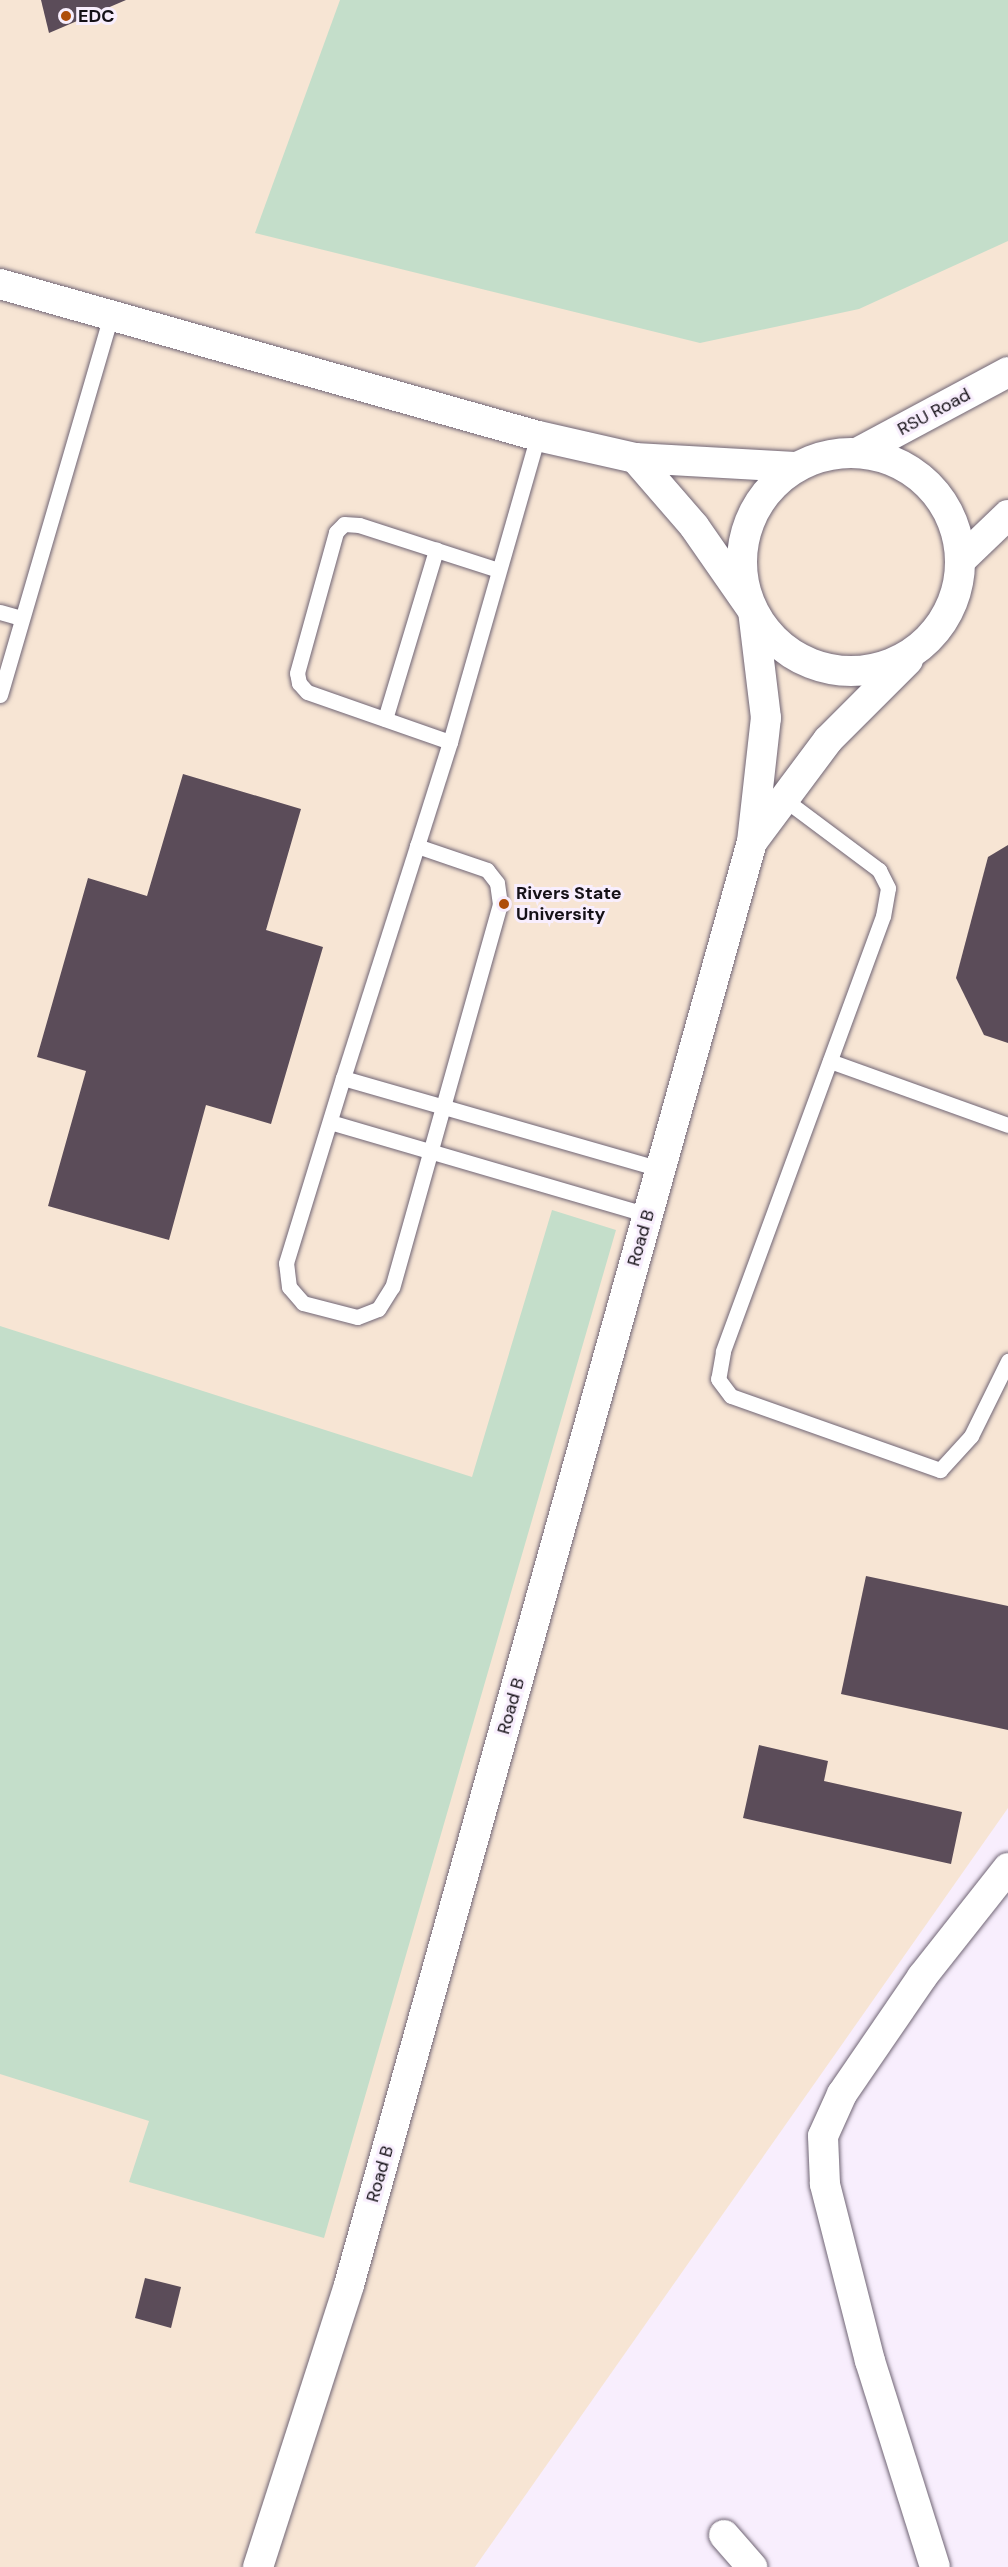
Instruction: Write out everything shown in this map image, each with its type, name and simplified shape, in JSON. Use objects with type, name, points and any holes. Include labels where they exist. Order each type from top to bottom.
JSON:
[{"type":"street","points":[[0,284],[538,436],[635,458],[795,467]]},
{"type":"street","name":"RSU Road","points":[[859,452],[1008,372]]},
{"type":"street","points":[[859,452],[891,460],[920,476],[942,500],[956,528],[962,560],[951,608],[921,646],[828,740],[752,842],[766,718],[753,611],[742,580],[741,546],[751,515],[769,487],[795,467],[826,455],[859,452]]},
{"type":"street","points":[[635,458],[694,526],[772,637],[798,657],[828,669],[861,671],[893,663],[921,646]]},
{"type":"street","points":[[962,560],[1008,515]]},
{"type":"street","name":"Road B","points":[[258,2567],[349,2285],[752,842]]},
{"type":"street","points":[[935,2567],[870,2361],[825,2184],[823,2136],[842,2094],[915,1986],[1008,1868]]},
{"type":"street","points":[[724,2535],[752,2567]]},
{"type":"lane","points":[[0,695],[111,315]]},
{"type":"lane","points":[[417,846],[487,870],[497,883],[500,904],[446,1107],[430,1153],[392,1287],[378,1309],[357,1317],[303,1303],[289,1287],[286,1263],[330,1122],[417,846],[450,742],[538,436]]},
{"type":"lane","points":[[450,742],[307,692],[299,683],[297,674],[336,532],[344,524],[358,525],[498,570]]},
{"type":"lane","points":[[385,719],[436,550]]},
{"type":"lane","points":[[0,612],[21,618]]},
{"type":"lane","points":[[784,800],[879,870],[888,888],[884,916],[723,1353],[718,1379],[732,1396],[940,1470],[971,1436],[1008,1361]]},
{"type":"lane","points":[[830,1061],[1008,1125]]},
{"type":"lane","points":[[344,1078],[660,1169]]},
{"type":"lane","points":[[330,1122],[648,1215]]},
{"type":"shaded area","name":"Rivers State University","points":[[0,0],[1008,0],[1008,1808],[475,2567],[0,2567]]},
{"type":"green space","points":[[340,0],[1008,0],[1008,241],[859,309],[700,343],[255,233]]},
{"type":"green space","points":[[552,1210],[616,1230],[324,2238],[129,2182],[149,2121],[0,2074],[0,1326],[472,1477]]},
{"type":"building","name":"EDC","points":[[41,0],[126,0],[49,33]]},
{"type":"building","points":[[183,774],[301,809],[266,930],[323,947],[271,1124],[206,1105],[169,1240],[48,1206],[86,1071],[37,1057],[88,878],[147,896]]},
{"type":"building","points":[[1008,845],[1008,1043],[984,1035],[956,978],[988,857]]},
{"type":"building","points":[[866,1576],[1008,1606],[1008,1730],[841,1694]]},
{"type":"building","points":[[759,1745],[828,1761],[824,1781],[962,1812],[951,1864],[743,1818]]},
{"type":"building","points":[[145,2278],[181,2287],[171,2328],[135,2318]]},
{"type":"place","name":"EDC","points":[[66,16]]},
{"type":"place","name":"Rivers State University","points":[[504,904]]}]
